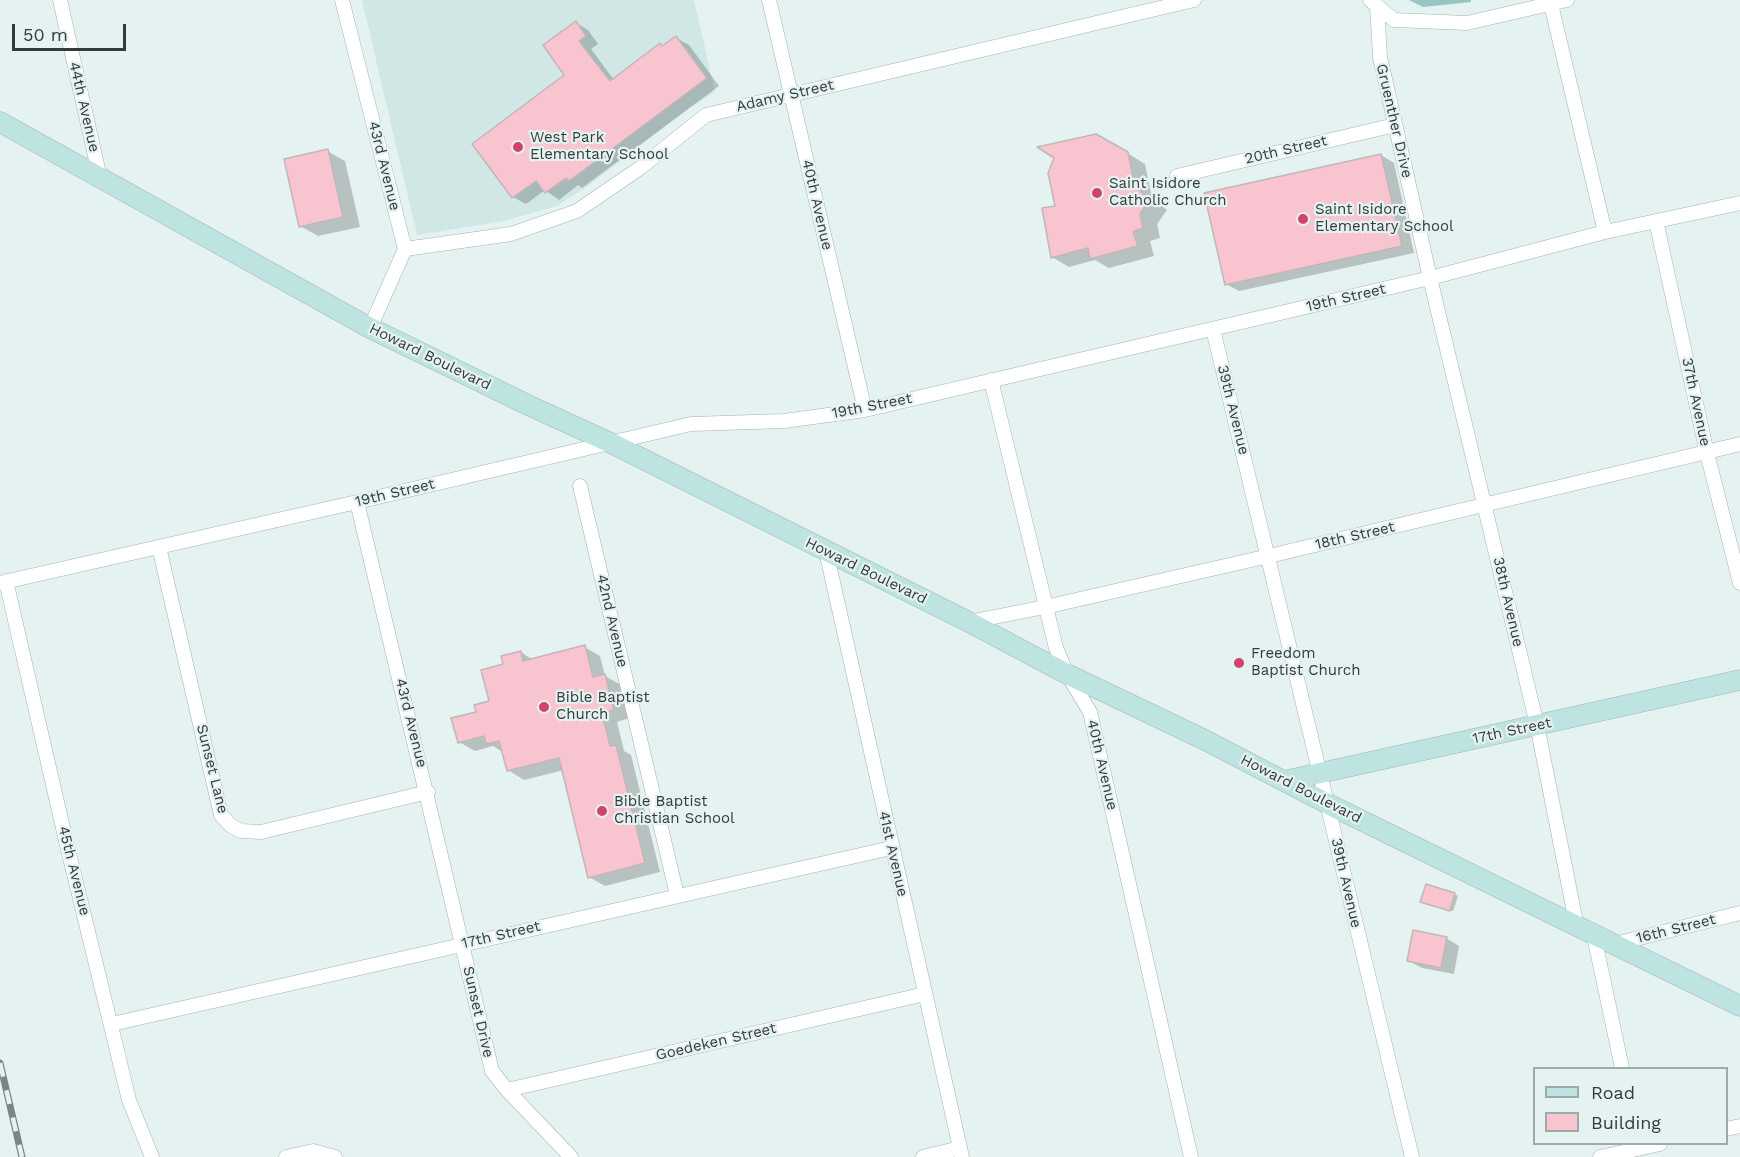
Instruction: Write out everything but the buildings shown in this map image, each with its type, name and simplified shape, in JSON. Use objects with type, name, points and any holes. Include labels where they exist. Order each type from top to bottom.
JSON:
[{"type":"main road","name":"Howard Boulevard","points":[[0,122],[370,327],[611,443],[969,622],[1067,674],[1205,740],[1328,804],[1740,1006]]},
{"type":"main road","name":"17th Street","points":[[1284,781],[1740,680]]},
{"type":"street","name":"44th Avenue","points":[[60,0],[100,178]]},
{"type":"street","name":"43rd Avenue","points":[[342,0],[405,249]]},
{"type":"street","name":"40th Avenue","points":[[769,0],[865,410]]},
{"type":"street","name":"Adamy Street","points":[[405,249],[511,234],[577,211],[640,168],[706,115],[1194,0]]},
{"type":"street","points":[[1374,3],[1394,20],[1467,23],[1567,0]]},
{"type":"street","points":[[1551,2],[1605,232]]},
{"type":"street","name":"Gruenther Drive","points":[[1374,3],[1380,57],[1430,278]]},
{"type":"street","name":"20th Street","points":[[1177,176],[1395,125]]},
{"type":"street","name":"19th Street","points":[[3,582],[691,424],[784,421],[865,410],[1430,278],[1605,232],[1740,203]]},
{"type":"street","name":"37th Avenue","points":[[1656,220],[1707,453],[1740,584]]},
{"type":"street","points":[[370,327],[405,249]]},
{"type":"street","name":"38th Avenue","points":[[1430,278],[1537,725],[1594,936],[1622,1067]]},
{"type":"street","name":"39th Avenue","points":[[1213,328],[1412,1157]]},
{"type":"street","name":"40th Avenue","points":[[991,380],[1056,648],[1067,674],[1090,712],[1191,1157]]},
{"type":"street","name":"18th Street","points":[[969,622],[1269,556],[1740,444]]},
{"type":"street","name":"42nd Avenue","points":[[580,486],[676,895]]},
{"type":"street","name":"43rd Avenue","points":[[357,502],[463,944]]},
{"type":"street","name":"Sunset Lane","points":[[159,548],[222,815],[230,825],[241,831],[261,832],[428,792]]},
{"type":"street","name":"41st Avenue","points":[[826,551],[961,1153]]},
{"type":"street","name":"45th Avenue","points":[[3,582],[129,1100],[152,1157]]},
{"type":"street","name":"17th Street","points":[[112,1024],[891,848]]},
{"type":"street","name":"16th Street","points":[[1594,936],[1740,913]]},
{"type":"street","name":"Sunset Drive","points":[[463,944],[492,1071],[507,1090],[571,1157]]},
{"type":"street","name":"Goedeken Street","points":[[507,1090],[925,994]]},
{"type":"street","points":[[1600,1157],[1638,1146]]},
{"type":"street","points":[[286,1157],[313,1151],[330,1155]]},
{"type":"street","points":[[923,1157],[961,1153]]},
{"type":"shaded area","name":"West Park Elementary School","points":[[362,0],[694,0],[715,92],[688,109],[589,185],[557,206],[504,221],[417,235]]},
{"type":"shaded area","points":[[1409,0],[1471,0],[1471,2],[1423,7]]},
{"type":"railway","points":[[0,1063],[22,1157]]},
{"type":"place","name":"West Park Elementary School","points":[[518,147]]},
{"type":"place","name":"Saint Isidore Catholic Church","points":[[1097,193]]},
{"type":"place","name":"Saint Isidore Elementary School","points":[[1303,219]]},
{"type":"place","name":"Freedom Baptist Church","points":[[1239,663]]},
{"type":"place","name":"Bible Baptist Church","points":[[544,707]]},
{"type":"place","name":"Bible Baptist Christian School","points":[[602,811]]}]
